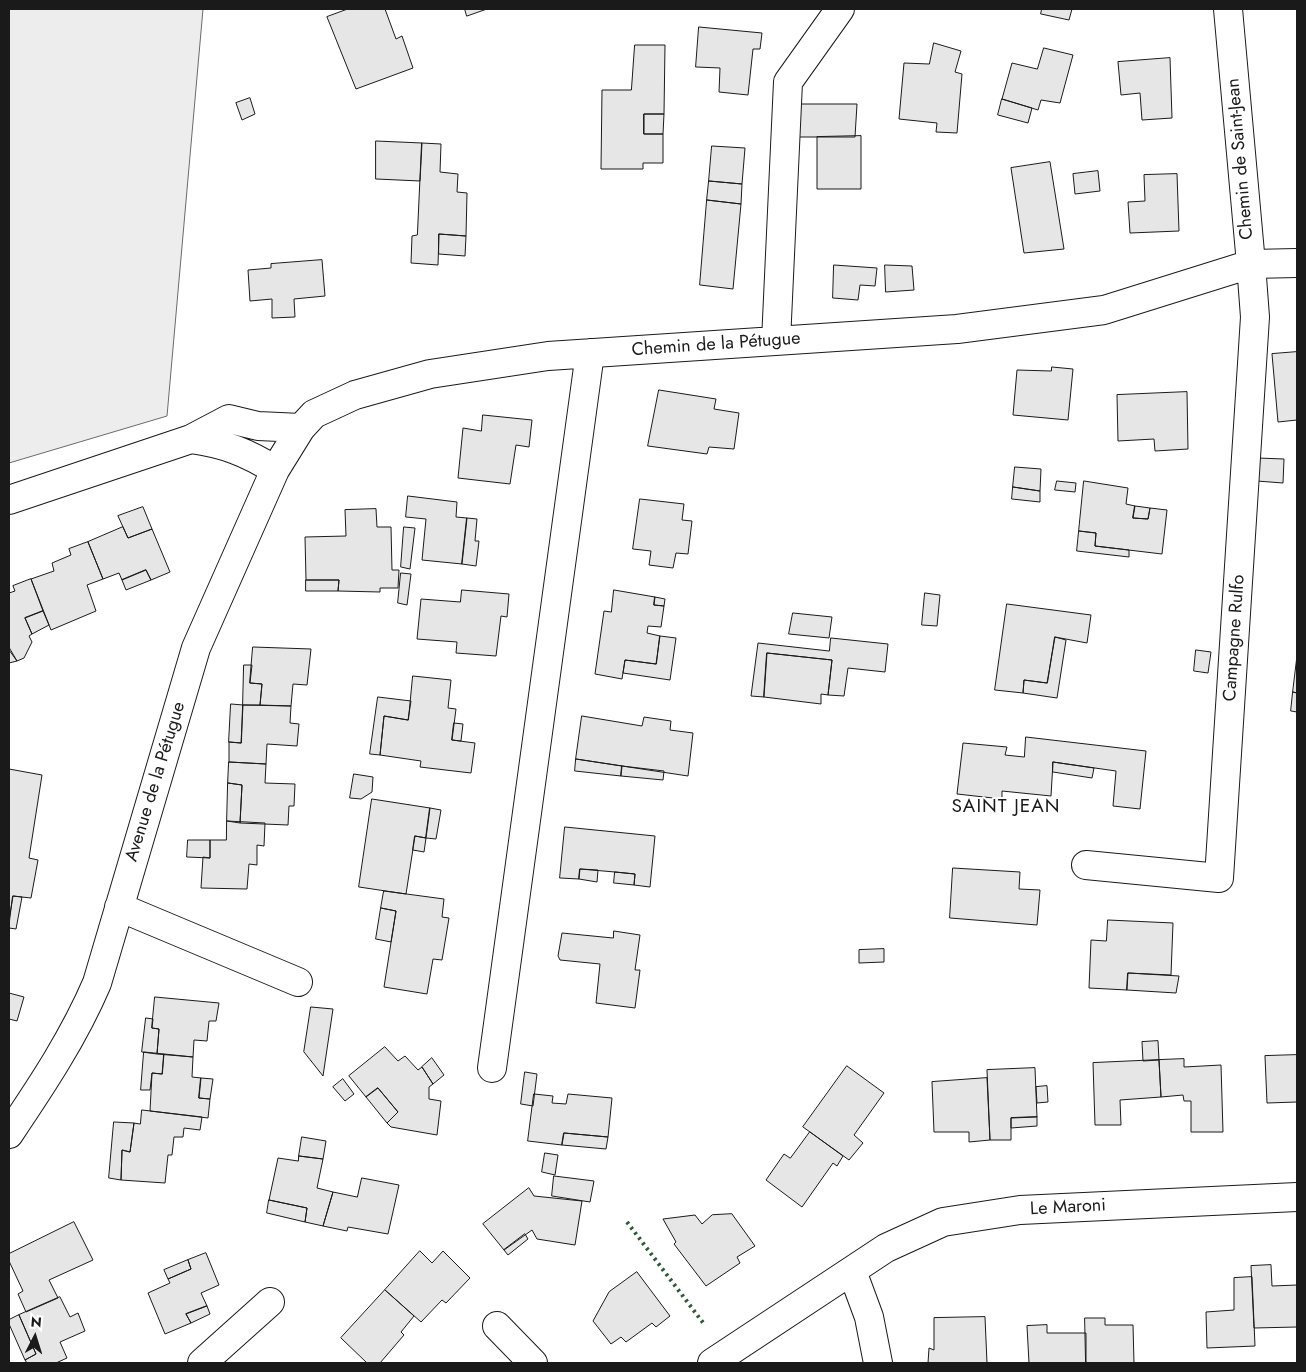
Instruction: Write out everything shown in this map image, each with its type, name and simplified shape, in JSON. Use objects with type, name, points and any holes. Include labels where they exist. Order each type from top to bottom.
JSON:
[{"type":"street","points":[[776,341],[788,82],[840,9]]},
{"type":"street","name":"Chemin de Saint-Jean","points":[[1228,9],[1251,264],[1297,263]]},
{"type":"street","name":"Chemin de la Pétugue","points":[[301,428],[314,414],[355,395],[430,374],[548,356],[957,329],[1104,310],[1251,264]]},
{"type":"street","name":"Campagne Rulfo","points":[[1086,865],[1219,878],[1255,317],[1251,264]]},
{"type":"street","points":[[492,1068],[590,353]]},
{"type":"street","points":[[9,500],[191,439],[229,419],[258,426],[301,428]]},
{"type":"street","name":"Avenue de la Pétugue","points":[[9,1134],[55,1067],[86,1010],[97,983],[196,648],[275,470],[301,428]]},
{"type":"street","points":[[191,439],[221,444],[252,456],[275,470]]},
{"type":"street","points":[[119,907],[298,982]]},
{"type":"street","name":"Le Maroni","points":[[712,1363],[886,1248],[943,1222],[1020,1210],[1297,1197]]},
{"type":"street","points":[[852,1271],[869,1317],[878,1363]]},
{"type":"street","points":[[202,1363],[270,1302]]},
{"type":"street","points":[[497,1326],[533,1363]]},
{"type":"shaded area","points":[[9,9],[203,9],[167,416],[9,463]]},
{"type":"building","points":[[348,9],[385,9],[396,39],[402,36],[413,68],[356,89],[327,17]]},
{"type":"building","points":[[465,9],[487,9],[467,16]]},
{"type":"building","points":[[1042,9],[1072,9],[1069,20],[1041,14]]},
{"type":"building","points":[[699,27],[762,33],[760,49],[753,49],[748,95],[719,92],[720,68],[696,67]]},
{"type":"building","points":[[934,43],[961,51],[955,72],[962,74],[957,133],[936,132],[937,123],[899,119],[904,63],[929,64]]},
{"type":"building","points":[[635,45],[665,45],[664,114],[644,114],[644,134],[663,134],[663,163],[643,163],[643,169],[601,169],[602,90],[631,90]]},
{"type":"building","points":[[1044,48],[1073,55],[1060,103],[1041,100],[1038,110],[1002,99],[1012,63],[1037,69]]},
{"type":"building","points":[[1170,58],[1172,118],[1142,120],[1140,93],[1121,95],[1118,62]]},
{"type":"building","points":[[250,98],[255,114],[242,120],[236,103]]},
{"type":"building","points":[[1002,99],[1032,108],[1028,123],[998,115]]},
{"type":"building","points":[[796,104],[857,104],[855,137],[795,137]]},
{"type":"building","points":[[644,114],[664,114],[663,134],[644,134]]},
{"type":"building","points":[[861,136],[861,189],[817,189],[817,137]]},
{"type":"building","points":[[376,141],[422,143],[420,181],[376,179]]},
{"type":"building","points":[[422,143],[441,144],[440,172],[458,174],[457,192],[467,193],[466,236],[439,234],[438,265],[411,263],[412,236],[417,235]]},
{"type":"building","points":[[712,146],[745,148],[742,184],[709,181]]},
{"type":"building","points":[[1050,162],[1064,249],[1024,253],[1011,168]]},
{"type":"building","points":[[1098,171],[1100,191],[1075,194],[1073,174]]},
{"type":"building","points":[[1177,174],[1179,231],[1130,233],[1128,202],[1145,201],[1144,175]]},
{"type":"building","points":[[709,181],[742,184],[741,204],[707,200]]},
{"type":"building","points":[[707,200],[741,204],[733,289],[700,285]]},
{"type":"building","points":[[439,234],[466,236],[465,256],[439,254]]},
{"type":"building","points":[[322,260],[325,296],[294,299],[295,317],[272,318],[272,299],[250,301],[248,270],[271,268],[271,264]]},
{"type":"building","points":[[834,265],[877,268],[875,286],[860,285],[858,300],[833,298]]},
{"type":"building","points":[[885,265],[912,266],[914,290],[886,292]]},
{"type":"building","points":[[1297,352],[1297,420],[1278,422],[1272,354]]},
{"type":"building","points":[[1052,367],[1073,369],[1068,420],[1013,415],[1017,370],[1051,371]]},
{"type":"building","points":[[659,390],[716,399],[714,409],[739,413],[734,449],[709,447],[707,454],[648,446]]},
{"type":"building","points":[[1187,392],[1188,449],[1155,451],[1154,439],[1118,441],[1117,395]]},
{"type":"building","points":[[483,415],[532,420],[529,447],[516,445],[510,484],[458,478],[463,428],[481,431]]},
{"type":"building","points":[[1258,458],[1284,459],[1283,483],[1257,481]]},
{"type":"building","points":[[1015,467],[1041,469],[1040,491],[1013,487]]},
{"type":"building","points":[[1057,481],[1076,483],[1075,492],[1055,490]]},
{"type":"building","points":[[1084,481],[1128,488],[1126,504],[1135,506],[1133,518],[1148,519],[1150,508],[1167,510],[1162,554],[1095,546],[1096,533],[1079,531]]},
{"type":"building","points":[[1013,487],[1040,491],[1040,502],[1012,499]]},
{"type":"building","points":[[408,496],[457,502],[456,517],[467,518],[462,564],[422,560],[426,519],[406,517]]},
{"type":"building","points":[[640,499],[684,504],[682,520],[692,521],[688,554],[676,553],[673,568],[649,565],[651,551],[633,549]]},
{"type":"building","points":[[1135,506],[1150,508],[1148,519],[1133,518]]},
{"type":"building","points":[[143,507],[152,529],[128,538],[118,516]]},
{"type":"building","points":[[376,509],[377,527],[391,527],[392,570],[399,570],[398,588],[380,588],[380,592],[338,591],[339,580],[306,580],[305,537],[346,536],[345,510]]},
{"type":"building","points":[[467,518],[477,519],[475,541],[479,541],[476,566],[462,564]]},
{"type":"building","points":[[123,527],[128,538],[152,529],[170,572],[151,580],[146,570],[122,580],[119,573],[103,579],[88,542]]},
{"type":"building","points":[[404,527],[415,528],[410,569],[401,567]]},
{"type":"building","points":[[1079,531],[1096,533],[1095,546],[1129,550],[1129,557],[1077,551]]},
{"type":"building","points":[[88,542],[103,579],[87,585],[96,611],[51,630],[31,579],[54,571],[52,563],[71,555],[69,549]]},
{"type":"building","points":[[146,570],[151,580],[126,590],[122,580]]},
{"type":"building","points":[[401,573],[411,574],[407,605],[398,603]]},
{"type":"building","points":[[31,579],[43,611],[25,618],[32,634],[29,636],[32,642],[24,658],[17,661],[9,650],[9,593],[15,591],[13,586]]},
{"type":"building","points":[[306,580],[339,580],[338,591],[306,591]]},
{"type":"building","points":[[462,590],[509,594],[507,617],[501,616],[496,656],[456,653],[457,642],[417,639],[421,599],[460,602]]},
{"type":"building","points":[[614,590],[655,597],[654,605],[664,606],[661,627],[648,626],[647,633],[660,636],[656,664],[625,660],[622,679],[595,674],[604,611],[611,612]]},
{"type":"building","points":[[925,593],[940,595],[937,626],[922,625]]},
{"type":"building","points":[[655,597],[665,599],[664,606],[654,605]]},
{"type":"building","points":[[1007,604],[1091,615],[1087,643],[1055,637],[1047,683],[1024,680],[1023,693],[995,690]]},
{"type":"building","points":[[43,611],[49,625],[32,634],[25,618]]},
{"type":"building","points":[[793,613],[832,617],[829,638],[789,634]]},
{"type":"building","points":[[660,636],[676,638],[670,680],[623,673],[625,660],[656,664]]},
{"type":"building","points":[[1055,637],[1066,640],[1057,698],[1023,693],[1024,680],[1047,683]]},
{"type":"building","points":[[831,638],[888,644],[885,672],[848,668],[844,696],[828,695],[832,660],[767,653],[764,697],[751,696],[758,643],[829,651]]},
{"type":"building","points":[[253,647],[311,649],[307,685],[293,684],[291,706],[260,705],[262,684],[250,683]]},
{"type":"building","points":[[9,650],[17,661],[9,663]]},
{"type":"building","points":[[1196,650],[1211,652],[1208,673],[1194,671]]},
{"type":"building","points":[[767,653],[832,660],[828,695],[821,694],[821,704],[764,697]]},
{"type":"building","points":[[1297,656],[1297,693],[1293,692]]},
{"type":"building","points":[[244,665],[252,665],[250,683],[262,684],[260,705],[243,705]]},
{"type":"building","points":[[413,676],[451,680],[448,708],[456,709],[452,740],[475,743],[471,773],[420,767],[421,761],[380,755],[384,716],[408,720]]},
{"type":"building","points":[[1293,692],[1297,693],[1297,712],[1291,711]]},
{"type":"building","points":[[378,697],[411,701],[408,720],[384,716],[380,755],[370,754]]},
{"type":"building","points":[[231,704],[243,705],[241,743],[229,742]]},
{"type":"building","points":[[243,705],[291,706],[290,723],[299,724],[297,746],[267,744],[266,764],[229,762],[229,742],[241,743]]},
{"type":"building","points":[[582,716],[642,726],[644,717],[671,721],[670,730],[693,733],[688,776],[576,759]]},
{"type":"building","points":[[454,723],[463,724],[461,741],[452,740]]},
{"type":"building","points":[[1026,737],[1146,751],[1140,809],[1113,806],[1116,771],[1053,762],[1051,796],[1002,791],[1002,799],[957,794],[963,743],[1007,747],[1005,755],[1024,757]]},
{"type":"building","points":[[576,759],[622,766],[621,776],[575,771]]},
{"type":"building","points":[[229,762],[266,764],[265,783],[295,784],[294,806],[289,806],[288,825],[240,823],[242,785],[228,783]]},
{"type":"building","points":[[1053,762],[1094,768],[1092,778],[1053,772]]},
{"type":"building","points":[[622,766],[664,771],[663,780],[621,776]]},
{"type":"building","points":[[9,769],[42,775],[29,858],[38,860],[31,898],[13,896],[9,920]]},
{"type":"building","points":[[354,774],[373,777],[372,792],[361,799],[350,798]]},
{"type":"building","points":[[228,783],[242,785],[240,823],[227,821]]},
{"type":"building","points":[[372,799],[430,808],[426,838],[415,836],[406,894],[359,887]]},
{"type":"building","points":[[430,808],[441,810],[436,839],[426,838]]},
{"type":"building","points":[[227,821],[265,823],[264,846],[257,845],[257,865],[249,864],[247,889],[201,888],[203,857],[210,858],[210,840],[226,840]]},
{"type":"building","points":[[565,827],[655,836],[650,887],[634,885],[635,874],[615,872],[580,869],[579,879],[560,878]]},
{"type":"building","points":[[415,836],[426,838],[424,852],[413,850]]},
{"type":"building","points":[[188,840],[210,840],[210,858],[187,857]]},
{"type":"building","points":[[953,868],[1020,872],[1019,889],[1040,890],[1037,925],[950,918]]},
{"type":"building","points":[[580,869],[598,870],[597,882],[579,879]]},
{"type":"building","points":[[615,872],[635,874],[634,885],[614,883]]},
{"type":"building","points":[[384,891],[444,899],[442,917],[449,918],[442,960],[433,959],[427,994],[384,987],[396,911],[381,908]]},
{"type":"building","points":[[13,896],[22,897],[16,929],[9,928]]},
{"type":"building","points":[[381,908],[396,911],[391,942],[376,939]]},
{"type":"building","points":[[1108,920],[1173,923],[1171,975],[1128,973],[1127,990],[1089,988],[1091,940],[1106,941]]},
{"type":"building","points":[[614,931],[640,935],[635,970],[640,970],[635,1008],[596,1003],[600,964],[560,960],[558,956],[562,933],[613,938]]},
{"type":"building","points":[[884,949],[884,962],[859,963],[859,950]]},
{"type":"building","points":[[1128,973],[1179,976],[1176,993],[1127,990]]},
{"type":"building","points":[[9,993],[24,997],[17,1021],[9,1019]]},
{"type":"building","points":[[155,997],[219,1003],[216,1021],[209,1021],[207,1041],[194,1040],[193,1057],[157,1054],[159,1029],[152,1028]]},
{"type":"building","points":[[311,1007],[333,1009],[323,1076],[304,1052]]},
{"type":"building","points":[[146,1018],[153,1019],[152,1028],[159,1029],[157,1054],[142,1052]]},
{"type":"building","points":[[1158,1041],[1159,1060],[1143,1061],[1142,1042]]},
{"type":"building","points":[[385,1047],[398,1061],[405,1056],[418,1070],[422,1067],[433,1084],[429,1087],[429,1099],[441,1101],[437,1135],[391,1127],[387,1123],[398,1112],[378,1088],[366,1097],[349,1076]]},
{"type":"building","points":[[144,1052],[164,1054],[162,1074],[152,1073],[150,1090],[141,1090]]},
{"type":"building","points":[[164,1054],[193,1057],[192,1077],[201,1078],[199,1098],[210,1099],[208,1118],[150,1111],[152,1073],[162,1074]]},
{"type":"building","points":[[1297,1055],[1297,1102],[1267,1103],[1265,1056]]},
{"type":"building","points":[[432,1058],[444,1075],[433,1084],[422,1067]]},
{"type":"building","points":[[1184,1059],[1184,1067],[1221,1065],[1223,1132],[1191,1132],[1191,1101],[1184,1101],[1183,1095],[1161,1097],[1159,1060]]},
{"type":"building","points":[[1159,1060],[1161,1097],[1120,1100],[1121,1125],[1095,1125],[1093,1063]]},
{"type":"building","points":[[847,1066],[884,1093],[854,1135],[863,1143],[849,1160],[803,1127]]},
{"type":"building","points":[[1035,1068],[1037,1117],[1011,1118],[1011,1140],[990,1140],[987,1070]]},
{"type":"building","points":[[525,1072],[537,1074],[533,1106],[521,1104]]},
{"type":"building","points":[[201,1078],[213,1079],[210,1099],[199,1098]]},
{"type":"building","points":[[987,1078],[990,1140],[969,1142],[969,1132],[934,1132],[932,1082]]},
{"type":"building","points":[[343,1079],[354,1094],[345,1101],[333,1087]]},
{"type":"building","points":[[1047,1086],[1048,1102],[1037,1103],[1036,1087]]},
{"type":"building","points":[[378,1088],[398,1112],[387,1123],[366,1097]]},
{"type":"building","points":[[534,1094],[553,1096],[552,1103],[566,1104],[568,1094],[612,1098],[608,1137],[564,1133],[562,1145],[528,1141]]},
{"type":"building","points":[[142,1110],[202,1117],[200,1130],[184,1128],[183,1137],[174,1137],[172,1155],[168,1155],[165,1183],[121,1180],[122,1150],[130,1152],[134,1123],[140,1124]]},
{"type":"building","points":[[1037,1117],[1037,1126],[1011,1128],[1011,1118]]},
{"type":"building","points":[[114,1122],[134,1123],[130,1152],[122,1150],[121,1180],[109,1178]]},
{"type":"building","points":[[810,1132],[843,1156],[837,1166],[833,1163],[802,1207],[766,1180],[784,1154],[790,1158]]},
{"type":"building","points":[[564,1133],[608,1137],[606,1149],[562,1145]]},
{"type":"building","points":[[302,1137],[326,1141],[323,1159],[299,1156]]},
{"type":"building","points":[[545,1153],[558,1155],[555,1175],[542,1172]]},
{"type":"building","points":[[299,1156],[323,1159],[317,1188],[333,1192],[323,1226],[305,1222],[307,1208],[269,1200],[278,1158],[298,1161]]},
{"type":"building","points":[[554,1176],[594,1181],[590,1202],[552,1196]]},
{"type":"building","points":[[362,1178],[399,1185],[388,1234],[348,1227],[347,1231],[323,1226],[333,1192],[357,1197]]},
{"type":"building","points":[[529,1188],[534,1196],[582,1201],[575,1245],[537,1239],[532,1230],[504,1250],[483,1224]]},
{"type":"building","points":[[269,1200],[307,1208],[305,1222],[267,1213]]},
{"type":"building","points":[[732,1214],[755,1246],[737,1257],[740,1263],[706,1286],[674,1244],[676,1242],[663,1219],[695,1215],[702,1224],[712,1215]]},
{"type":"building","points":[[74,1222],[93,1260],[49,1280],[58,1298],[26,1312],[18,1294],[23,1291],[9,1261],[9,1254]]},
{"type":"building","points":[[525,1234],[528,1239],[508,1255],[504,1250]]},
{"type":"building","points":[[420,1251],[432,1263],[443,1251],[470,1278],[446,1303],[442,1300],[421,1322],[385,1290]]},
{"type":"building","points":[[206,1253],[219,1285],[201,1293],[207,1306],[186,1314],[191,1323],[165,1334],[148,1293],[170,1283],[168,1279],[191,1269],[188,1260]]},
{"type":"building","points":[[188,1260],[191,1269],[168,1279],[164,1270]]},
{"type":"building","points":[[1271,1265],[1272,1286],[1297,1285],[1297,1327],[1254,1328],[1251,1266]]},
{"type":"building","points":[[637,1272],[670,1316],[656,1327],[652,1323],[626,1342],[621,1337],[611,1344],[593,1321],[609,1292]]},
{"type":"building","points":[[1252,1277],[1255,1346],[1207,1348],[1206,1312],[1234,1310],[1234,1278]]},
{"type":"building","points":[[385,1290],[414,1316],[401,1332],[404,1335],[380,1363],[367,1363],[341,1338]]},
{"type":"building","points":[[60,1297],[70,1317],[78,1313],[85,1331],[60,1342],[67,1358],[56,1363],[27,1363],[25,1360],[36,1354],[19,1315]]},
{"type":"building","points":[[207,1306],[210,1314],[191,1323],[186,1314]]},
{"type":"building","points":[[19,1315],[36,1354],[25,1360],[9,1324],[9,1320]]},
{"type":"building","points":[[985,1317],[987,1363],[928,1363],[929,1348],[934,1350],[934,1318]]},
{"type":"building","points":[[1085,1318],[1105,1318],[1105,1325],[1133,1325],[1134,1363],[1086,1363]]},
{"type":"building","points":[[1047,1325],[1047,1333],[1086,1333],[1086,1363],[1029,1363],[1027,1326]]},
{"type":"hedge","points":[[627,1222],[704,1324]]},
{"type":"district","name":"SAINT JEAN","points":[[1006,807]]}]
